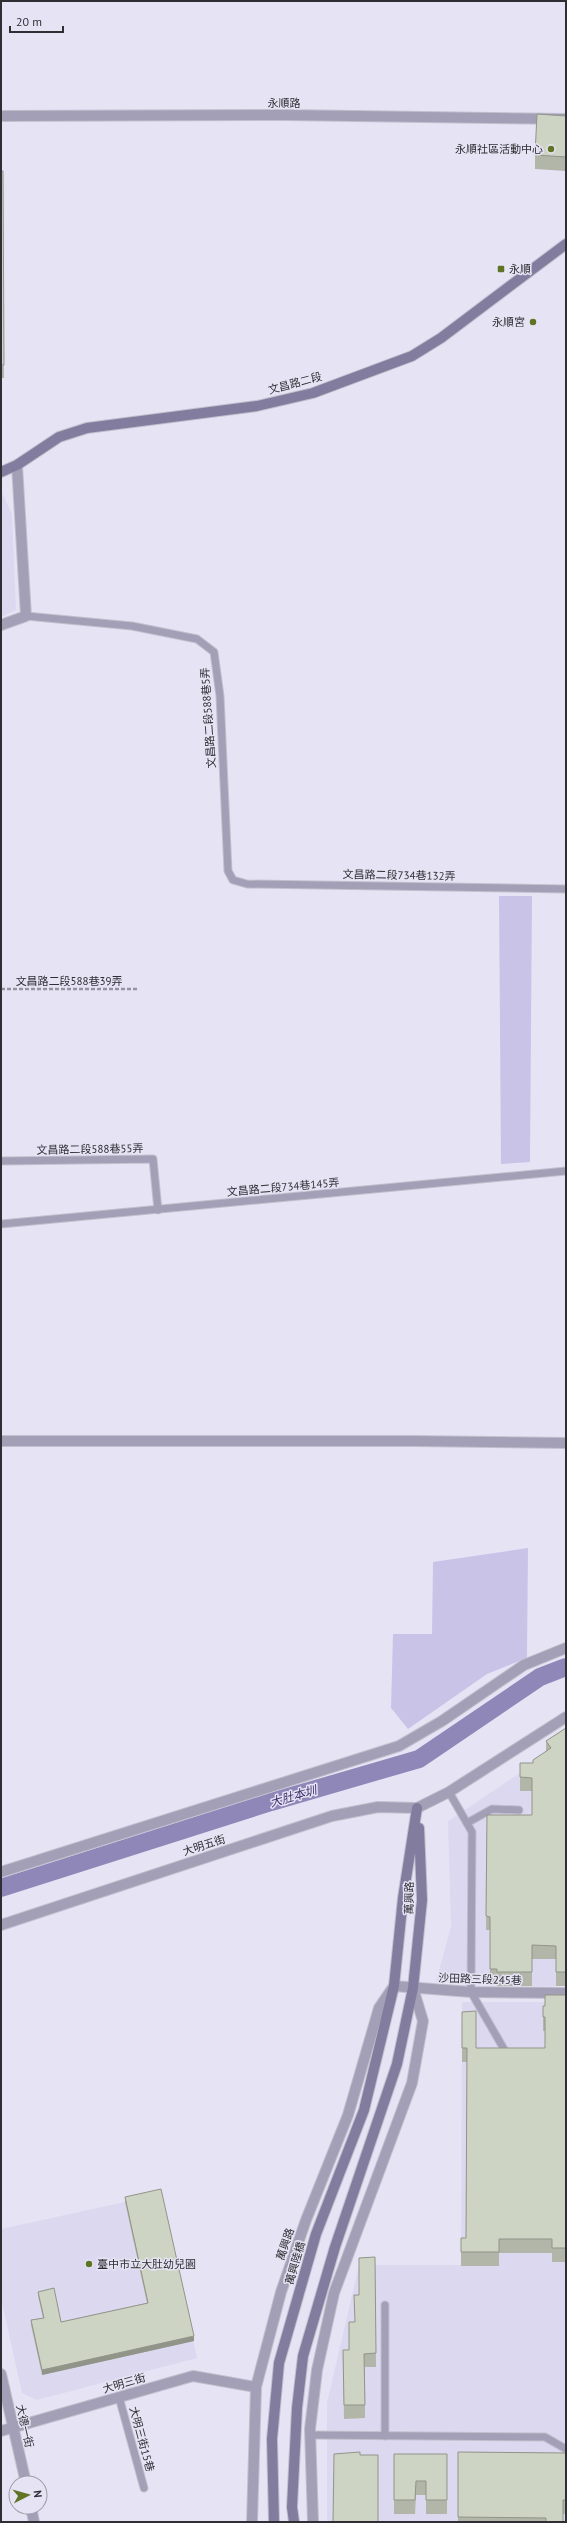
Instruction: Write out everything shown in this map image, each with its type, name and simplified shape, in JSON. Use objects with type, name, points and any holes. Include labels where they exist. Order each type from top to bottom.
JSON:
[{"type":"street","name":"永順路","points":[[1,116],[284,115],[566,119]]},
{"type":"street","name":"文昌路二段","points":[[1,472],[17,465],[59,437],[87,428],[257,406],[313,393],[412,356],[441,338],[566,244]]},
{"type":"street","points":[[1,625],[26,616],[17,465]]},
{"type":"street","points":[[1,1441],[414,1441],[566,1443]]},
{"type":"street","points":[[1,1872],[399,1746],[442,1722],[524,1665],[566,1648]]},
{"type":"street","points":[[418,1808],[449,1792],[566,1717]]},
{"type":"street","name":"大明五街","points":[[1,1925],[332,1816],[378,1807],[418,1808]]},
{"type":"street","name":"萬興路","points":[[386,2019],[394,1986],[403,1898],[418,1808]]},
{"type":"street","name":"萬興路","points":[[294,2522],[292,2507],[297,2408],[303,2356],[313,2315],[375,2134],[406,2026],[413,1988],[422,1900],[418,1808]]},
{"type":"street","name":"萬興路","points":[[252,2522],[256,2387],[281,2292],[306,2220],[348,2115],[379,2008],[394,1986]]},
{"type":"street","name":"沙田路三段245巷","points":[[394,1986],[472,1992],[566,1993]]},
{"type":"street","name":"萬興路","points":[[313,2522],[310,2435],[317,2370],[334,2293],[412,2082],[423,2022],[413,1988]]},
{"type":"street","name":"萬興陸橋","points":[[274,2522],[272,2439],[279,2363],[316,2234],[364,2110],[386,2019]]},
{"type":"street","name":"大德一街","points":[[1,2374],[24,2475]]},
{"type":"street","name":"大明三街","points":[[1,2431],[193,2376],[256,2387]]},
{"type":"lane","name":"文昌路二段588巷5弄","points":[[26,616],[139,627],[197,639],[214,652],[220,696],[228,871],[233,880]]},
{"type":"lane","name":"文昌路二段734巷132弄","points":[[233,880],[247,884],[566,889]]},
{"type":"lane","name":"文昌路二段588巷55弄","points":[[1,1161],[153,1159],[158,1210]]},
{"type":"lane","name":"文昌路二段734巷145弄","points":[[1,1224],[566,1171]]},
{"type":"lane","points":[[449,1792],[472,1832],[472,1992],[511,2062]]},
{"type":"lane","points":[[467,1823],[492,1809],[519,1810]]},
{"type":"lane","points":[[385,2305],[385,2436]]},
{"type":"lane","name":"大明三街15巷","points":[[119,2397],[144,2488]]},
{"type":"lane","points":[[310,2435],[545,2436],[566,2449]]},
{"type":"path","name":"文昌路二段588巷39弄","points":[[1,989],[137,989]]},
{"type":"shaded area","points":[[1,491],[12,514],[16,610],[1,617]]},
{"type":"shaded area","points":[[499,896],[532,896],[530,1162],[501,1164]]},
{"type":"shaded area","points":[[528,1548],[527,1658],[487,1674],[408,1729],[391,1708],[393,1634],[432,1634],[433,1562]]},
{"type":"shaded area","points":[[566,1742],[566,1986],[497,1986],[497,1982],[436,1982],[451,1926],[448,1821]]},
{"type":"shaded area","points":[[462,2002],[566,2002],[566,2522],[327,2522],[327,2403],[359,2265],[461,2265]]},
{"type":"shaded area","name":"臺中市立大肚幼兒園","points":[[161,2194],[197,2358],[37,2400],[22,2393],[1,2298],[1,2229]]},
{"type":"building","name":"永順社區活動中心","points":[[537,114],[566,116],[566,157],[535,155]]},
{"type":"building","points":[[1,171],[3,171],[4,365],[1,365]]},
{"type":"building","points":[[566,1728],[566,1972],[556,1972],[556,1946],[532,1945],[532,1972],[497,1972],[497,1969],[490,1969],[490,1917],[486,1916],[487,1815],[532,1815],[532,1778],[520,1777],[520,1763],[533,1763],[533,1760],[551,1748],[546,1741]]},
{"type":"building","points":[[545,1995],[566,1995],[566,2248],[552,2248],[552,2239],[499,2239],[499,2252],[461,2252],[461,2238],[466,2238],[467,2048],[462,2048],[462,2012],[476,2011],[476,2048],[545,2048],[545,2017],[543,2017],[543,2006],[545,2006]]},
{"type":"building","points":[[161,2189],[194,2336],[42,2370],[31,2320],[44,2318],[38,2292],[54,2288],[61,2322],[148,2303],[125,2197]]},
{"type":"building","points":[[375,2257],[376,2353],[364,2354],[365,2405],[344,2405],[343,2350],[349,2350],[349,2322],[355,2322],[354,2295],[359,2295],[359,2258]]},
{"type":"building","points":[[360,2452],[360,2455],[378,2455],[378,2522],[333,2522],[334,2454]]},
{"type":"building","points":[[458,2452],[566,2453],[566,2500],[563,2500],[563,2522],[546,2522],[546,2518],[458,2517]]},
{"type":"building","points":[[394,2454],[447,2454],[447,2500],[426,2500],[426,2481],[416,2481],[415,2500],[394,2500]]},
{"type":"waterway","name":"大肚本圳","points":[[1,1888],[271,1802],[419,1759],[540,1677],[566,1667]]},
{"type":"place","name":"永順社區活動中心","points":[[551,149]]},
{"type":"place","name":"永順","points":[[501,269]]},
{"type":"place","name":"永順宮","points":[[533,322]]},
{"type":"place","name":"臺中市立大肚幼兒園","points":[[89,2264]]}]
